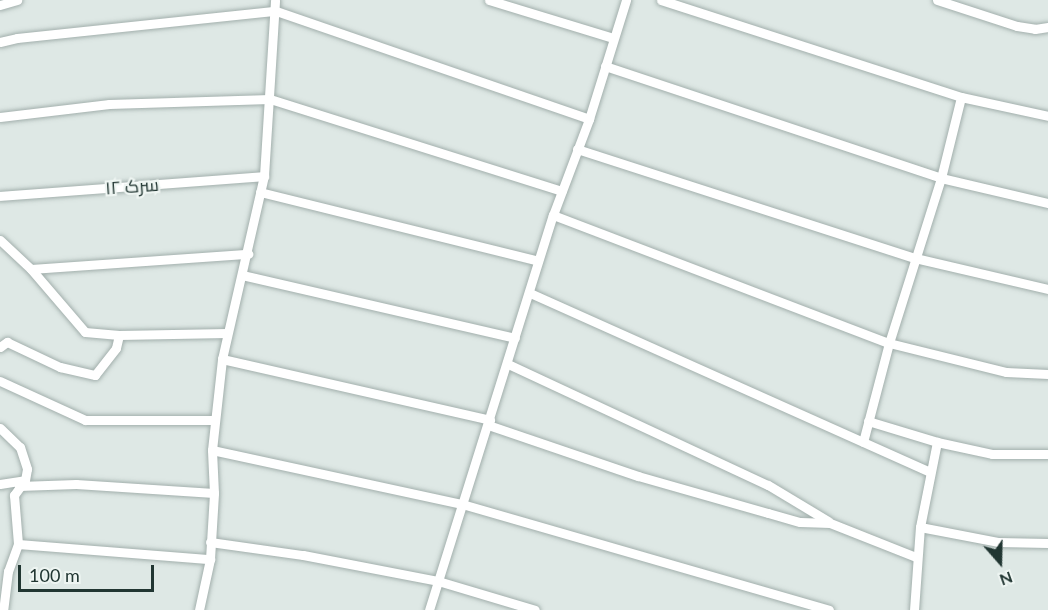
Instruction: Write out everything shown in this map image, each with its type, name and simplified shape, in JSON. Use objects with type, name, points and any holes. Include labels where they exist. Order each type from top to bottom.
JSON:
[{"type":"street","points":[[0,5],[17,0]]},
{"type":"street","points":[[199,610],[210,559],[214,493],[212,450],[222,359],[248,254],[264,176],[275,0]]},
{"type":"street","points":[[489,0],[613,38]]},
{"type":"street","points":[[429,610],[508,364],[538,261],[589,119],[626,0]]},
{"type":"street","points":[[661,0],[961,97],[1048,116]]},
{"type":"street","points":[[937,0],[1017,26],[1035,29],[1048,27]]},
{"type":"street","points":[[0,42],[17,38],[276,11],[589,119]]},
{"type":"street","points":[[605,66],[941,178],[1048,203]]},
{"type":"street","points":[[863,442],[889,343],[941,178],[961,97]]},
{"type":"street","points":[[0,117],[109,104],[270,99],[562,191]]},
{"type":"street","points":[[577,149],[915,258],[1048,289]]},
{"type":"street","name":"سرک ۱۲","points":[[0,196],[264,176]]},
{"type":"street","points":[[260,192],[538,261]]},
{"type":"street","points":[[553,215],[889,343],[1006,372],[1048,374]]},
{"type":"street","points":[[0,240],[31,269],[85,332],[227,333]]},
{"type":"street","points":[[31,269],[248,254]]},
{"type":"street","points":[[242,274],[515,338]]},
{"type":"street","points":[[530,293],[930,472]]},
{"type":"street","points":[[0,347],[7,342],[60,367],[95,375],[116,348],[119,334]]},
{"type":"street","points":[[222,359],[489,423],[638,476],[800,522],[830,523]]},
{"type":"street","points":[[508,364],[768,485],[830,523],[916,557]]},
{"type":"street","points":[[0,381],[84,420],[214,420]]},
{"type":"street","points":[[868,421],[937,442],[992,454],[1048,454]]},
{"type":"street","points":[[0,428],[20,447],[27,469],[14,495],[18,544],[8,571],[3,610]]},
{"type":"street","points":[[914,610],[916,557],[920,527],[937,442]]},
{"type":"street","points":[[212,450],[462,504],[829,610]]},
{"type":"street","points":[[0,484],[76,484],[214,493]]},
{"type":"street","points":[[920,527],[998,542],[1048,543]]},
{"type":"street","points":[[210,542],[303,555],[438,581],[536,610]]},
{"type":"street","points":[[18,544],[210,559]]}]
